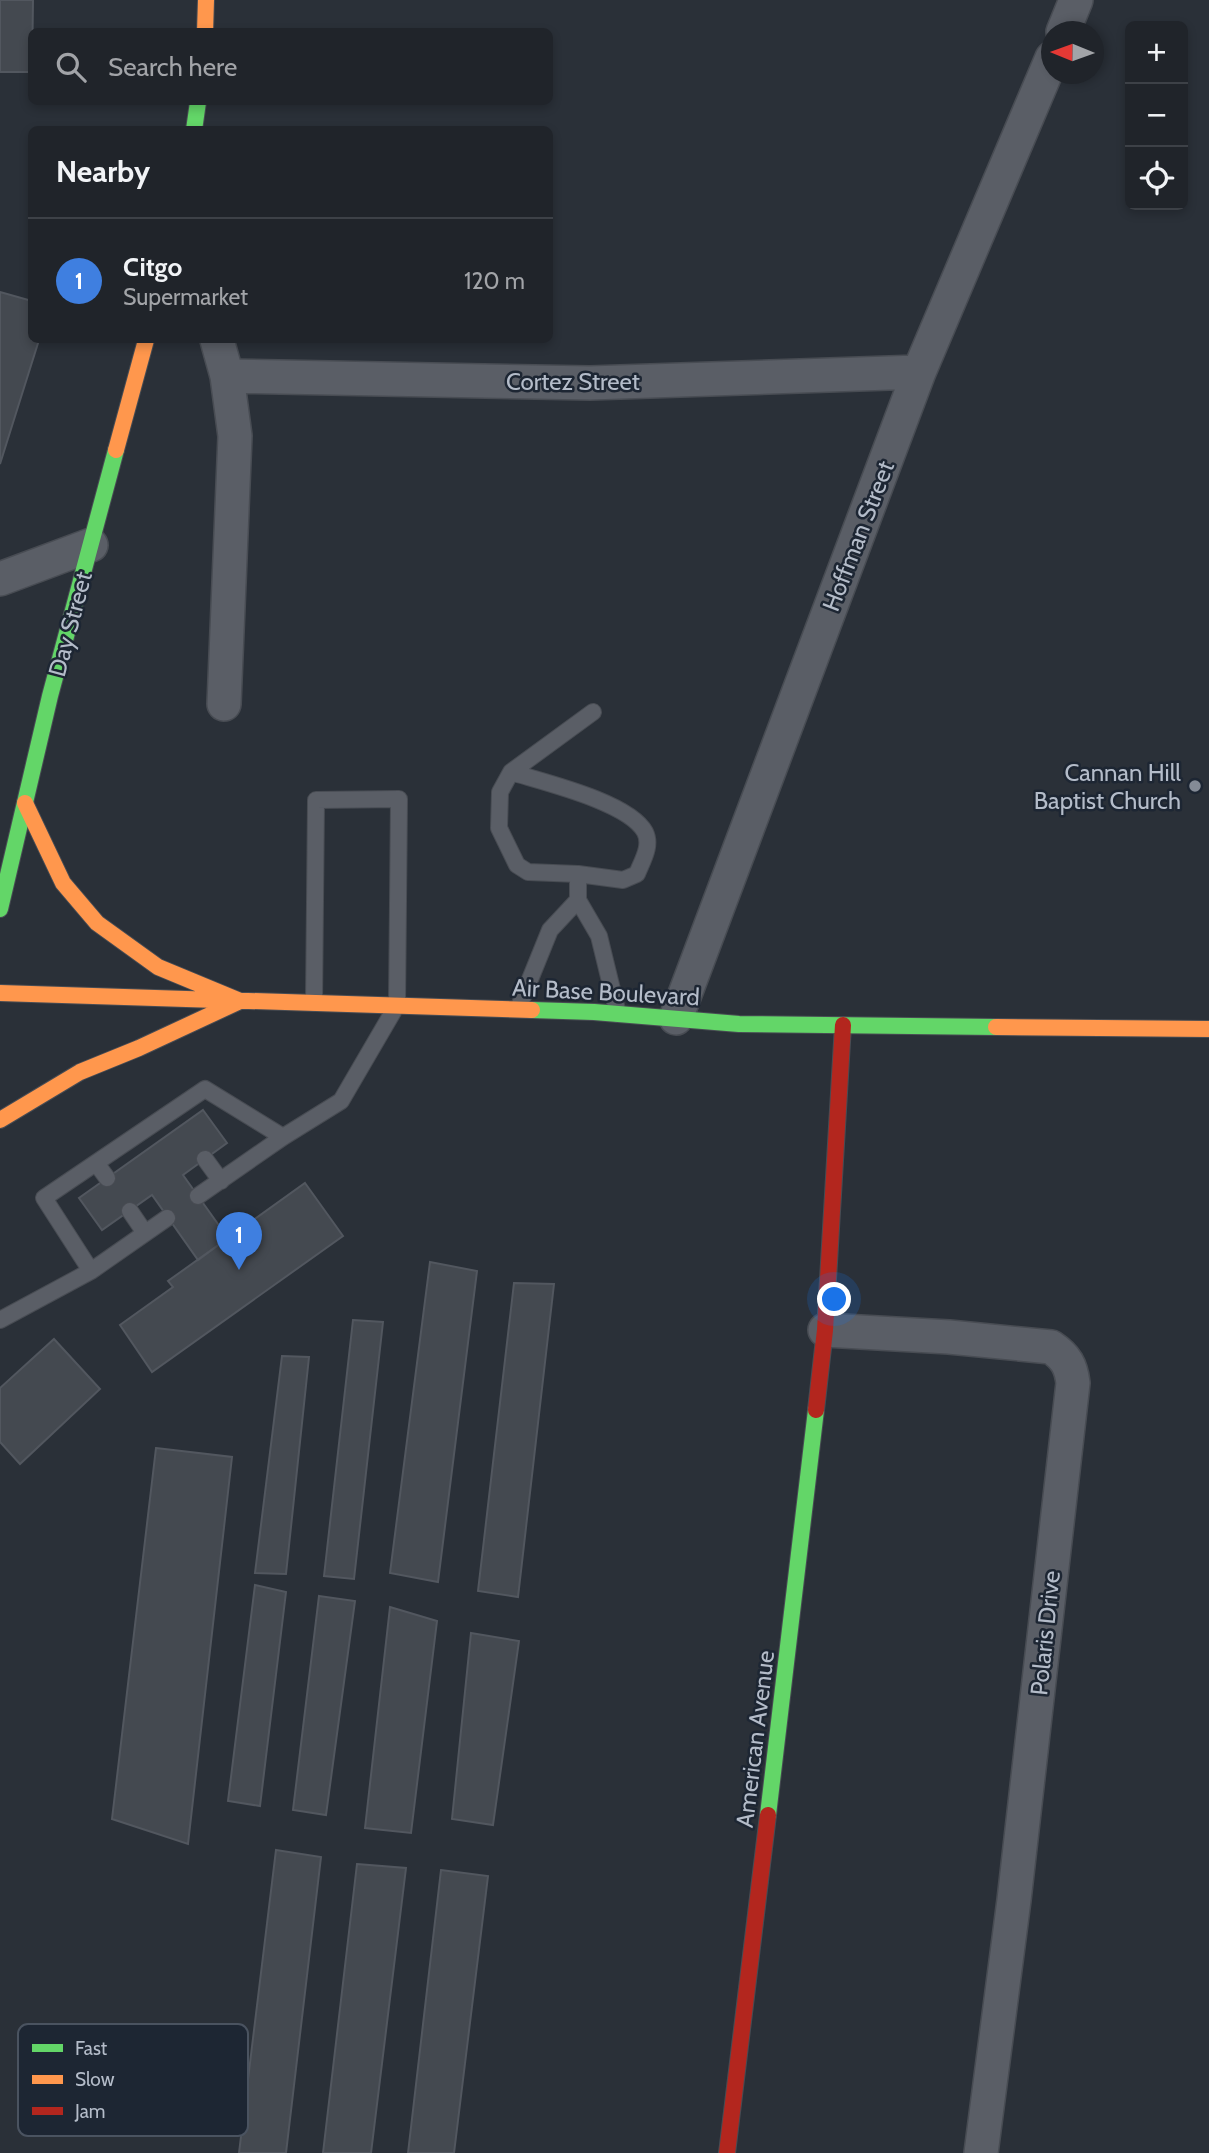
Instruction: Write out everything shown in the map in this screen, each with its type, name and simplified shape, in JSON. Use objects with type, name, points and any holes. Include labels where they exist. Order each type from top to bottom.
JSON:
[{"type":"street","points":[[205,28],[206,0]]},
{"type":"street","points":[[1067,21],[1076,0]]},
{"type":"street","name":"Hoffman Street","points":[[676,1018],[919,372],[1041,84]]},
{"type":"street","points":[[195,126],[198,105]]},
{"type":"street","name":"Day Street","points":[[0,909],[50,696],[145,343]]},
{"type":"street","points":[[218,343],[227,376],[235,436],[224,704]]},
{"type":"street","name":"Cortez Street","points":[[227,376],[590,383],[919,372]]},
{"type":"street","points":[[0,579],[91,545]]},
{"type":"street","points":[[25,803],[63,883],[97,923],[158,967],[240,1001]]},
{"type":"street","name":"Air Base Boulevard","points":[[0,993],[518,1009],[739,1024],[1209,1029]]},
{"type":"street","points":[[0,1120],[80,1072],[240,1001]]},
{"type":"street","name":"American Avenue","points":[[727,2153],[825,1330],[843,1025]]},
{"type":"street","name":"Polaris Drive","points":[[825,1330],[949,1337],[1051,1347],[1071,1366],[1073,1383],[1014,1900],[981,2153]]},
{"type":"lane","points":[[511,772],[594,798],[626,813],[645,832],[648,847],[637,874],[623,880],[578,874],[528,872],[517,865],[499,828],[500,792],[511,772],[593,712]]},
{"type":"lane","points":[[198,1196],[341,1101],[397,1005],[399,799],[316,800],[314,1003]]},
{"type":"lane","points":[[578,874],[578,900],[598,936],[618,1014]]},
{"type":"lane","points":[[518,1009],[550,930],[578,900]]},
{"type":"lane","points":[[90,1270],[44,1198],[135,1136],[176,1119],[205,1089],[283,1138]]},
{"type":"lane","points":[[135,1136],[146,1150]]},
{"type":"lane","points":[[205,1159],[221,1181]]},
{"type":"lane","points":[[96,1163],[107,1178]]},
{"type":"lane","points":[[130,1211],[145,1233]]},
{"type":"lane","points":[[0,1320],[90,1270],[167,1218]]},
{"type":"building","points":[[0,0],[33,0],[33,28],[28,28],[28,72],[0,72]]},
{"type":"building","points":[[0,292],[28,300],[28,343],[38,343],[0,464]]},
{"type":"building","points":[[203,1110],[227,1143],[183,1175],[228,1238],[198,1260],[152,1195],[102,1230],[79,1198]]},
{"type":"building","points":[[305,1183],[343,1236],[152,1372],[120,1325],[173,1287],[168,1281]]},
{"type":"building","points":[[430,1262],[477,1271],[438,1582],[390,1573]]},
{"type":"building","points":[[514,1283],[554,1284],[518,1597],[478,1591]]},
{"type":"building","points":[[353,1320],[383,1322],[354,1579],[324,1576]]},
{"type":"building","points":[[54,1339],[100,1389],[20,1464],[0,1442],[0,1388]]},
{"type":"building","points":[[282,1356],[309,1357],[286,1574],[255,1573]]},
{"type":"building","points":[[156,1448],[232,1457],[188,1844],[112,1819]]},
{"type":"building","points":[[255,1585],[286,1592],[260,1806],[228,1801]]},
{"type":"building","points":[[319,1596],[355,1601],[326,1815],[293,1810]]},
{"type":"building","points":[[390,1607],[437,1621],[411,1833],[365,1828]]},
{"type":"building","points":[[471,1633],[519,1641],[493,1825],[452,1819]]},
{"type":"building","points":[[276,1850],[321,1857],[286,2153],[239,2153],[241,2136],[248,2136],[248,2079]]},
{"type":"building","points":[[357,1864],[406,1868],[371,2153],[323,2153]]},
{"type":"building","points":[[441,1870],[488,1876],[454,2153],[408,2153]]},
{"type":"traffic: fast","points":[[195,126],[198,105]]},
{"type":"traffic: fast","points":[[0,909],[50,696],[116,450]]},
{"type":"traffic: fast","points":[[532,1010],[594,1012],[739,1024],[996,1027]]},
{"type":"traffic: fast","points":[[768,1815],[816,1410]]},
{"type":"traffic: slow","points":[[205,28],[206,0]]},
{"type":"traffic: slow","points":[[116,450],[145,343]]},
{"type":"traffic: slow","points":[[25,803],[63,883],[97,923],[158,967],[240,1001]]},
{"type":"traffic: slow","points":[[0,993],[532,1010]]},
{"type":"traffic: slow","points":[[0,1120],[80,1072],[240,1001]]},
{"type":"traffic: slow","points":[[996,1027],[1209,1029]]},
{"type":"traffic: jam","points":[[816,1410],[825,1330],[843,1025]]},
{"type":"traffic: jam","points":[[727,2153],[768,1815]]},
{"type":"place","name":"Cannan Hill Baptist Church","points":[[1195,786]]},
{"type":"place","name":"Citgo","points":[[239,1270]]}]
